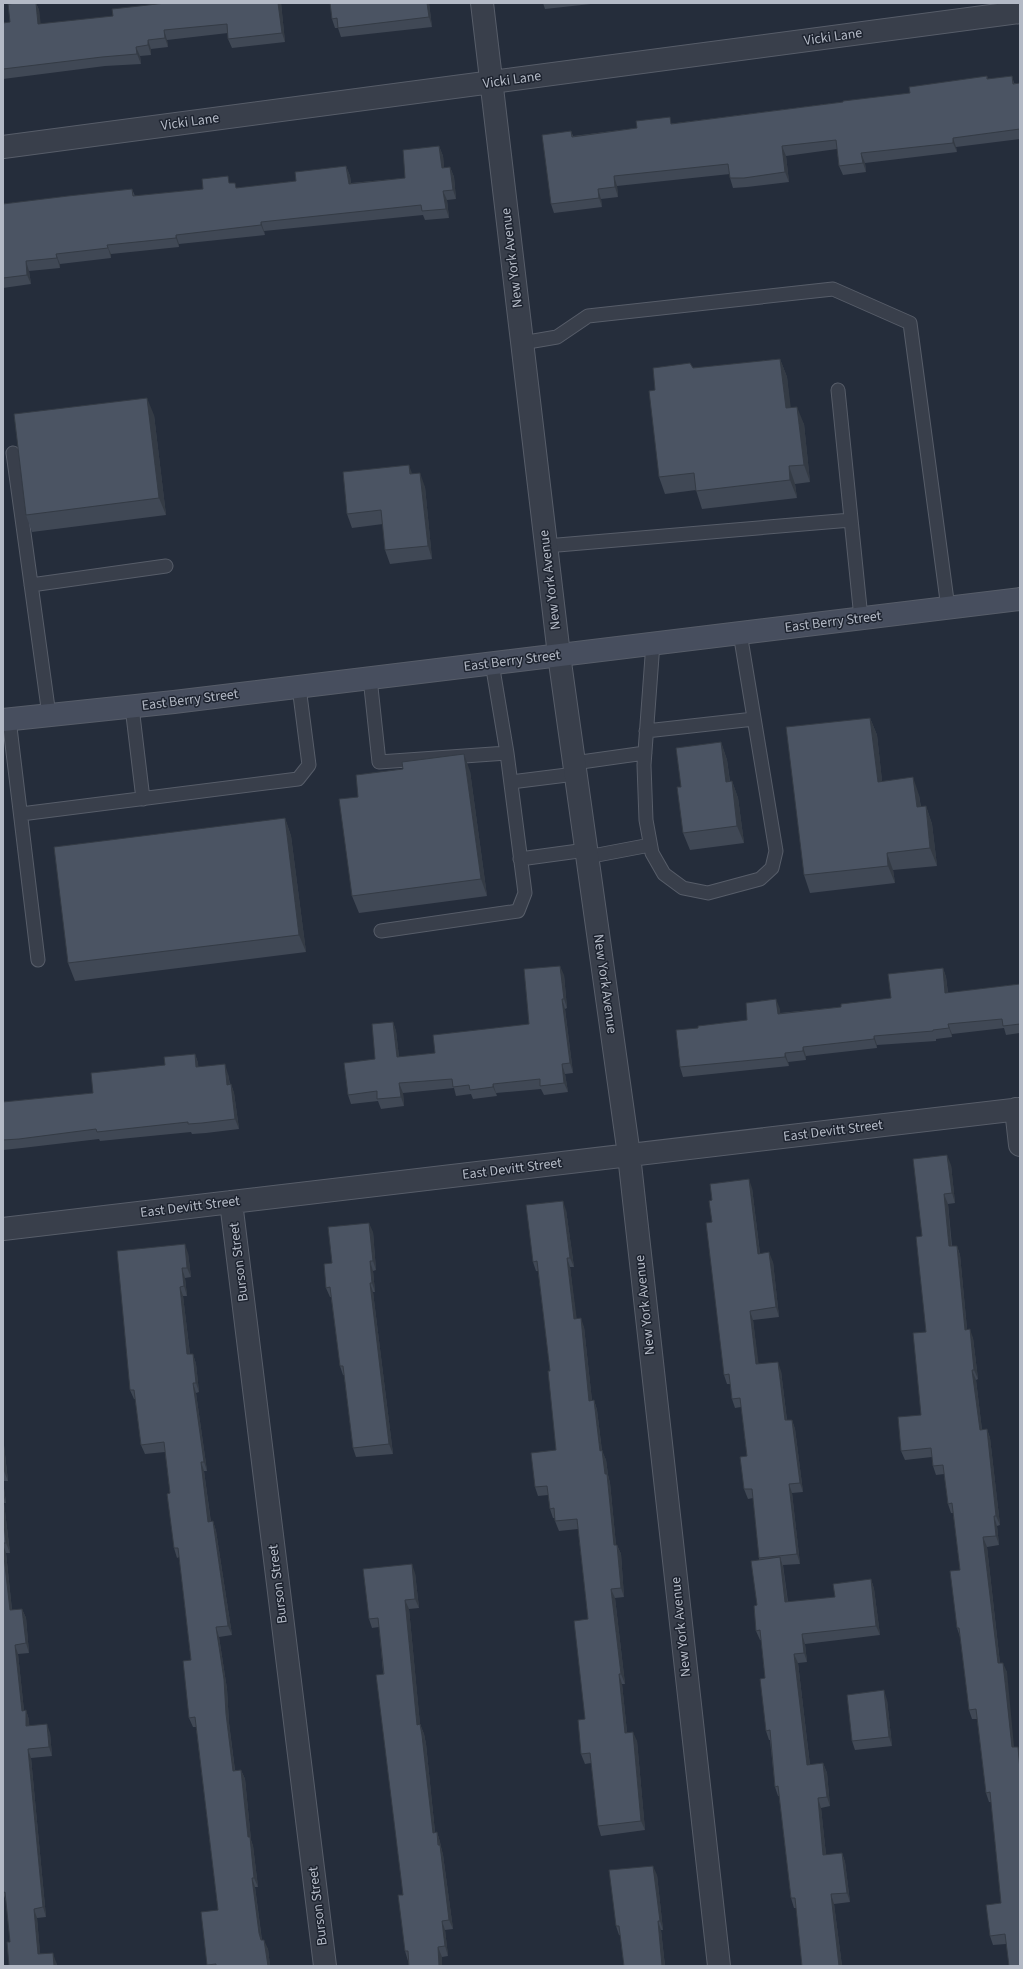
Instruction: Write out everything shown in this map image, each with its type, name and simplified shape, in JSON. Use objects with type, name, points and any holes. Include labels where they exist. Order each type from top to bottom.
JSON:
[{"type":"main road","name":"East Berry Street","points":[[6,720],[132,707],[1020,599]]},
{"type":"street","name":"New York Avenue","points":[[482,3],[559,655],[629,1155],[719,1966]]},
{"type":"street","name":"Vicki Lane","points":[[3,147],[1020,12]]},
{"type":"street","name":"East Devitt Street","points":[[3,1229],[1018,1109]]},
{"type":"street","points":[[1018,1109],[1020,1145]]},
{"type":"street","name":"Burson Street","points":[[232,1202],[325,1966]]},
{"type":"lane","points":[[522,343],[557,337],[588,316],[833,289],[910,323],[948,608]]},
{"type":"lane","points":[[838,390],[861,618]]},
{"type":"lane","points":[[13,453],[49,715]]},
{"type":"lane","points":[[546,546],[851,520]]},
{"type":"lane","points":[[31,585],[166,566]]},
{"type":"lane","points":[[653,643],[645,754],[646,820],[650,845],[652,853],[664,874],[683,888],[708,893],[760,879],[772,868],[776,851],[740,633]]},
{"type":"lane","points":[[381,931],[518,911],[525,893],[492,663]]},
{"type":"lane","points":[[370,678],[379,762],[506,753]]},
{"type":"lane","points":[[20,814],[298,779],[309,765],[299,687]]},
{"type":"lane","points":[[132,707],[143,799]]},
{"type":"lane","points":[[646,731],[754,718]]},
{"type":"lane","points":[[6,720],[20,814],[38,960]]},
{"type":"lane","points":[[510,782],[645,754]]},
{"type":"lane","points":[[520,859],[587,854],[650,845]]},
{"type":"building","points":[[36,3],[38,24],[113,16],[112,9],[166,3],[278,3],[282,33],[228,39],[227,24],[164,30],[165,38],[148,40],[148,45],[136,47],[137,54],[3,69],[3,23],[10,22],[8,4]]},
{"type":"building","points":[[330,3],[427,3],[429,17],[338,28],[337,18],[332,19]]},
{"type":"building","points":[[987,76],[987,79],[1012,76],[1013,84],[1020,83],[1020,129],[953,138],[953,143],[861,153],[863,163],[839,166],[836,140],[782,146],[785,172],[744,178],[730,178],[728,164],[614,176],[615,187],[598,189],[599,198],[551,204],[542,135],[571,131],[572,137],[637,128],[636,121],[670,117],[671,124],[843,102],[910,93],[909,87]]},
{"type":"building","points":[[439,146],[442,168],[450,167],[453,190],[443,191],[446,209],[422,211],[421,205],[261,222],[261,225],[176,235],[176,238],[107,245],[108,248],[56,254],[57,258],[26,261],[27,275],[3,278],[3,204],[132,189],[133,196],[203,189],[202,179],[228,176],[229,183],[235,183],[236,188],[296,181],[295,172],[346,166],[349,184],[405,178],[403,150]]},
{"type":"building","points":[[780,359],[786,408],[797,407],[804,465],[789,466],[790,480],[696,491],[694,473],[659,477],[649,391],[655,390],[653,368],[690,363],[693,368]]},
{"type":"building","points":[[147,398],[159,498],[26,515],[14,414]]},
{"type":"building","points":[[409,465],[410,474],[420,473],[428,546],[385,550],[381,510],[347,514],[343,472]]},
{"type":"building","points":[[870,718],[878,782],[913,777],[917,807],[926,806],[930,848],[887,853],[888,866],[804,875],[786,727]]},
{"type":"building","points":[[721,742],[726,782],[732,781],[737,826],[683,833],[677,787],[681,787],[676,748]]},
{"type":"building","points":[[464,754],[481,879],[352,896],[339,799],[358,797],[356,775],[403,769],[402,762]]},
{"type":"building","points":[[285,818],[299,935],[68,963],[54,847]]},
{"type":"building","points":[[560,966],[564,999],[562,999],[570,1063],[562,1064],[564,1083],[540,1086],[540,1079],[493,1084],[493,1087],[470,1090],[469,1085],[453,1087],[452,1079],[399,1083],[401,1097],[377,1099],[377,1091],[348,1095],[344,1063],[375,1059],[372,1024],[393,1022],[397,1057],[435,1053],[433,1035],[529,1024],[524,969]]},
{"type":"building","points":[[943,968],[945,993],[1020,984],[1020,1024],[1003,1026],[1002,1019],[948,1024],[949,1028],[933,1031],[874,1036],[874,1039],[803,1047],[803,1051],[785,1053],[785,1057],[680,1067],[676,1030],[747,1020],[746,1003],[776,999],[778,1014],[841,1007],[841,1004],[891,998],[888,974]]},
{"type":"building","points":[[195,1054],[196,1067],[225,1064],[227,1085],[231,1084],[235,1119],[188,1124],[188,1122],[97,1132],[96,1129],[3,1140],[3,1102],[93,1093],[91,1073],[165,1065],[164,1057]]},
{"type":"building","points":[[947,1155],[952,1193],[944,1194],[949,1246],[957,1246],[965,1330],[970,1329],[974,1370],[972,1370],[980,1430],[987,1429],[996,1516],[994,1516],[996,1536],[983,1537],[998,1663],[1003,1663],[1012,1747],[1018,1747],[1020,1770],[1020,1966],[1009,1966],[1005,1934],[990,1936],[986,1905],[1001,1903],[990,1792],[986,1793],[976,1709],[969,1710],[950,1571],[960,1570],[952,1503],[948,1504],[943,1465],[933,1466],[931,1448],[901,1451],[898,1417],[921,1415],[913,1333],[926,1332],[916,1237],[922,1236],[913,1159]]},
{"type":"building","points":[[749,1179],[758,1254],[769,1252],[776,1307],[750,1311],[756,1364],[778,1362],[785,1420],[792,1420],[800,1483],[789,1484],[797,1554],[759,1558],[752,1489],[744,1489],[740,1457],[747,1456],[740,1398],[732,1399],[729,1374],[724,1375],[706,1223],[712,1222],[709,1201],[712,1200],[710,1184]]},
{"type":"building","points":[[563,1201],[570,1258],[567,1258],[574,1319],[581,1318],[589,1401],[594,1400],[600,1451],[602,1450],[605,1474],[607,1474],[614,1545],[617,1545],[621,1588],[611,1589],[621,1674],[619,1674],[625,1733],[633,1732],[641,1821],[598,1826],[590,1753],[581,1754],[578,1720],[585,1719],[574,1621],[588,1619],[577,1519],[555,1521],[554,1508],[550,1509],[547,1486],[535,1487],[531,1453],[556,1450],[548,1371],[550,1371],[537,1261],[533,1262],[526,1205]]},
{"type":"building","points":[[369,1223],[373,1261],[370,1261],[372,1283],[370,1283],[389,1444],[353,1448],[343,1366],[340,1366],[330,1287],[326,1288],[324,1264],[332,1263],[328,1227]]},
{"type":"building","points":[[185,1244],[187,1268],[182,1268],[184,1286],[180,1287],[187,1354],[193,1354],[196,1383],[193,1383],[204,1462],[201,1462],[208,1522],[213,1521],[228,1626],[216,1627],[224,1679],[226,1714],[233,1771],[241,1770],[248,1837],[250,1837],[254,1878],[252,1878],[259,1933],[261,1940],[264,1940],[268,1966],[207,1965],[201,1912],[218,1910],[195,1717],[189,1718],[183,1661],[191,1660],[178,1548],[174,1548],[167,1494],[170,1493],[164,1442],[141,1445],[134,1390],[130,1390],[117,1251]]},
{"type":"building","points":[[3,1516],[6,1543],[3,1543]]},
{"type":"building","points":[[3,1548],[10,1610],[22,1609],[26,1643],[15,1645],[22,1711],[26,1710],[26,1726],[47,1724],[49,1747],[28,1749],[43,1907],[34,1909],[38,1954],[53,1953],[54,1966],[9,1966],[7,1942],[10,1942],[5,1892],[3,1893]]},
{"type":"building","points":[[780,1557],[785,1602],[835,1597],[833,1584],[871,1579],[876,1626],[802,1634],[804,1653],[794,1654],[807,1765],[823,1763],[827,1797],[818,1798],[823,1855],[842,1853],[847,1893],[831,1894],[839,1966],[802,1966],[795,1898],[791,1898],[778,1786],[775,1787],[770,1730],[766,1731],[760,1679],[765,1678],[760,1630],[756,1631],[754,1606],[757,1605],[751,1561]]},
{"type":"building","points":[[412,1564],[415,1599],[405,1600],[417,1725],[420,1724],[422,1735],[433,1833],[437,1832],[438,1845],[440,1845],[449,1920],[442,1921],[445,1946],[438,1947],[439,1966],[409,1966],[408,1951],[405,1951],[398,1895],[403,1895],[376,1675],[384,1674],[378,1618],[369,1619],[363,1569]]},
{"type":"building","points":[[884,1690],[889,1737],[852,1741],[847,1695]]},
{"type":"building","points":[[653,1866],[660,1921],[658,1921],[662,1966],[624,1966],[619,1926],[616,1926],[609,1870]]}]
